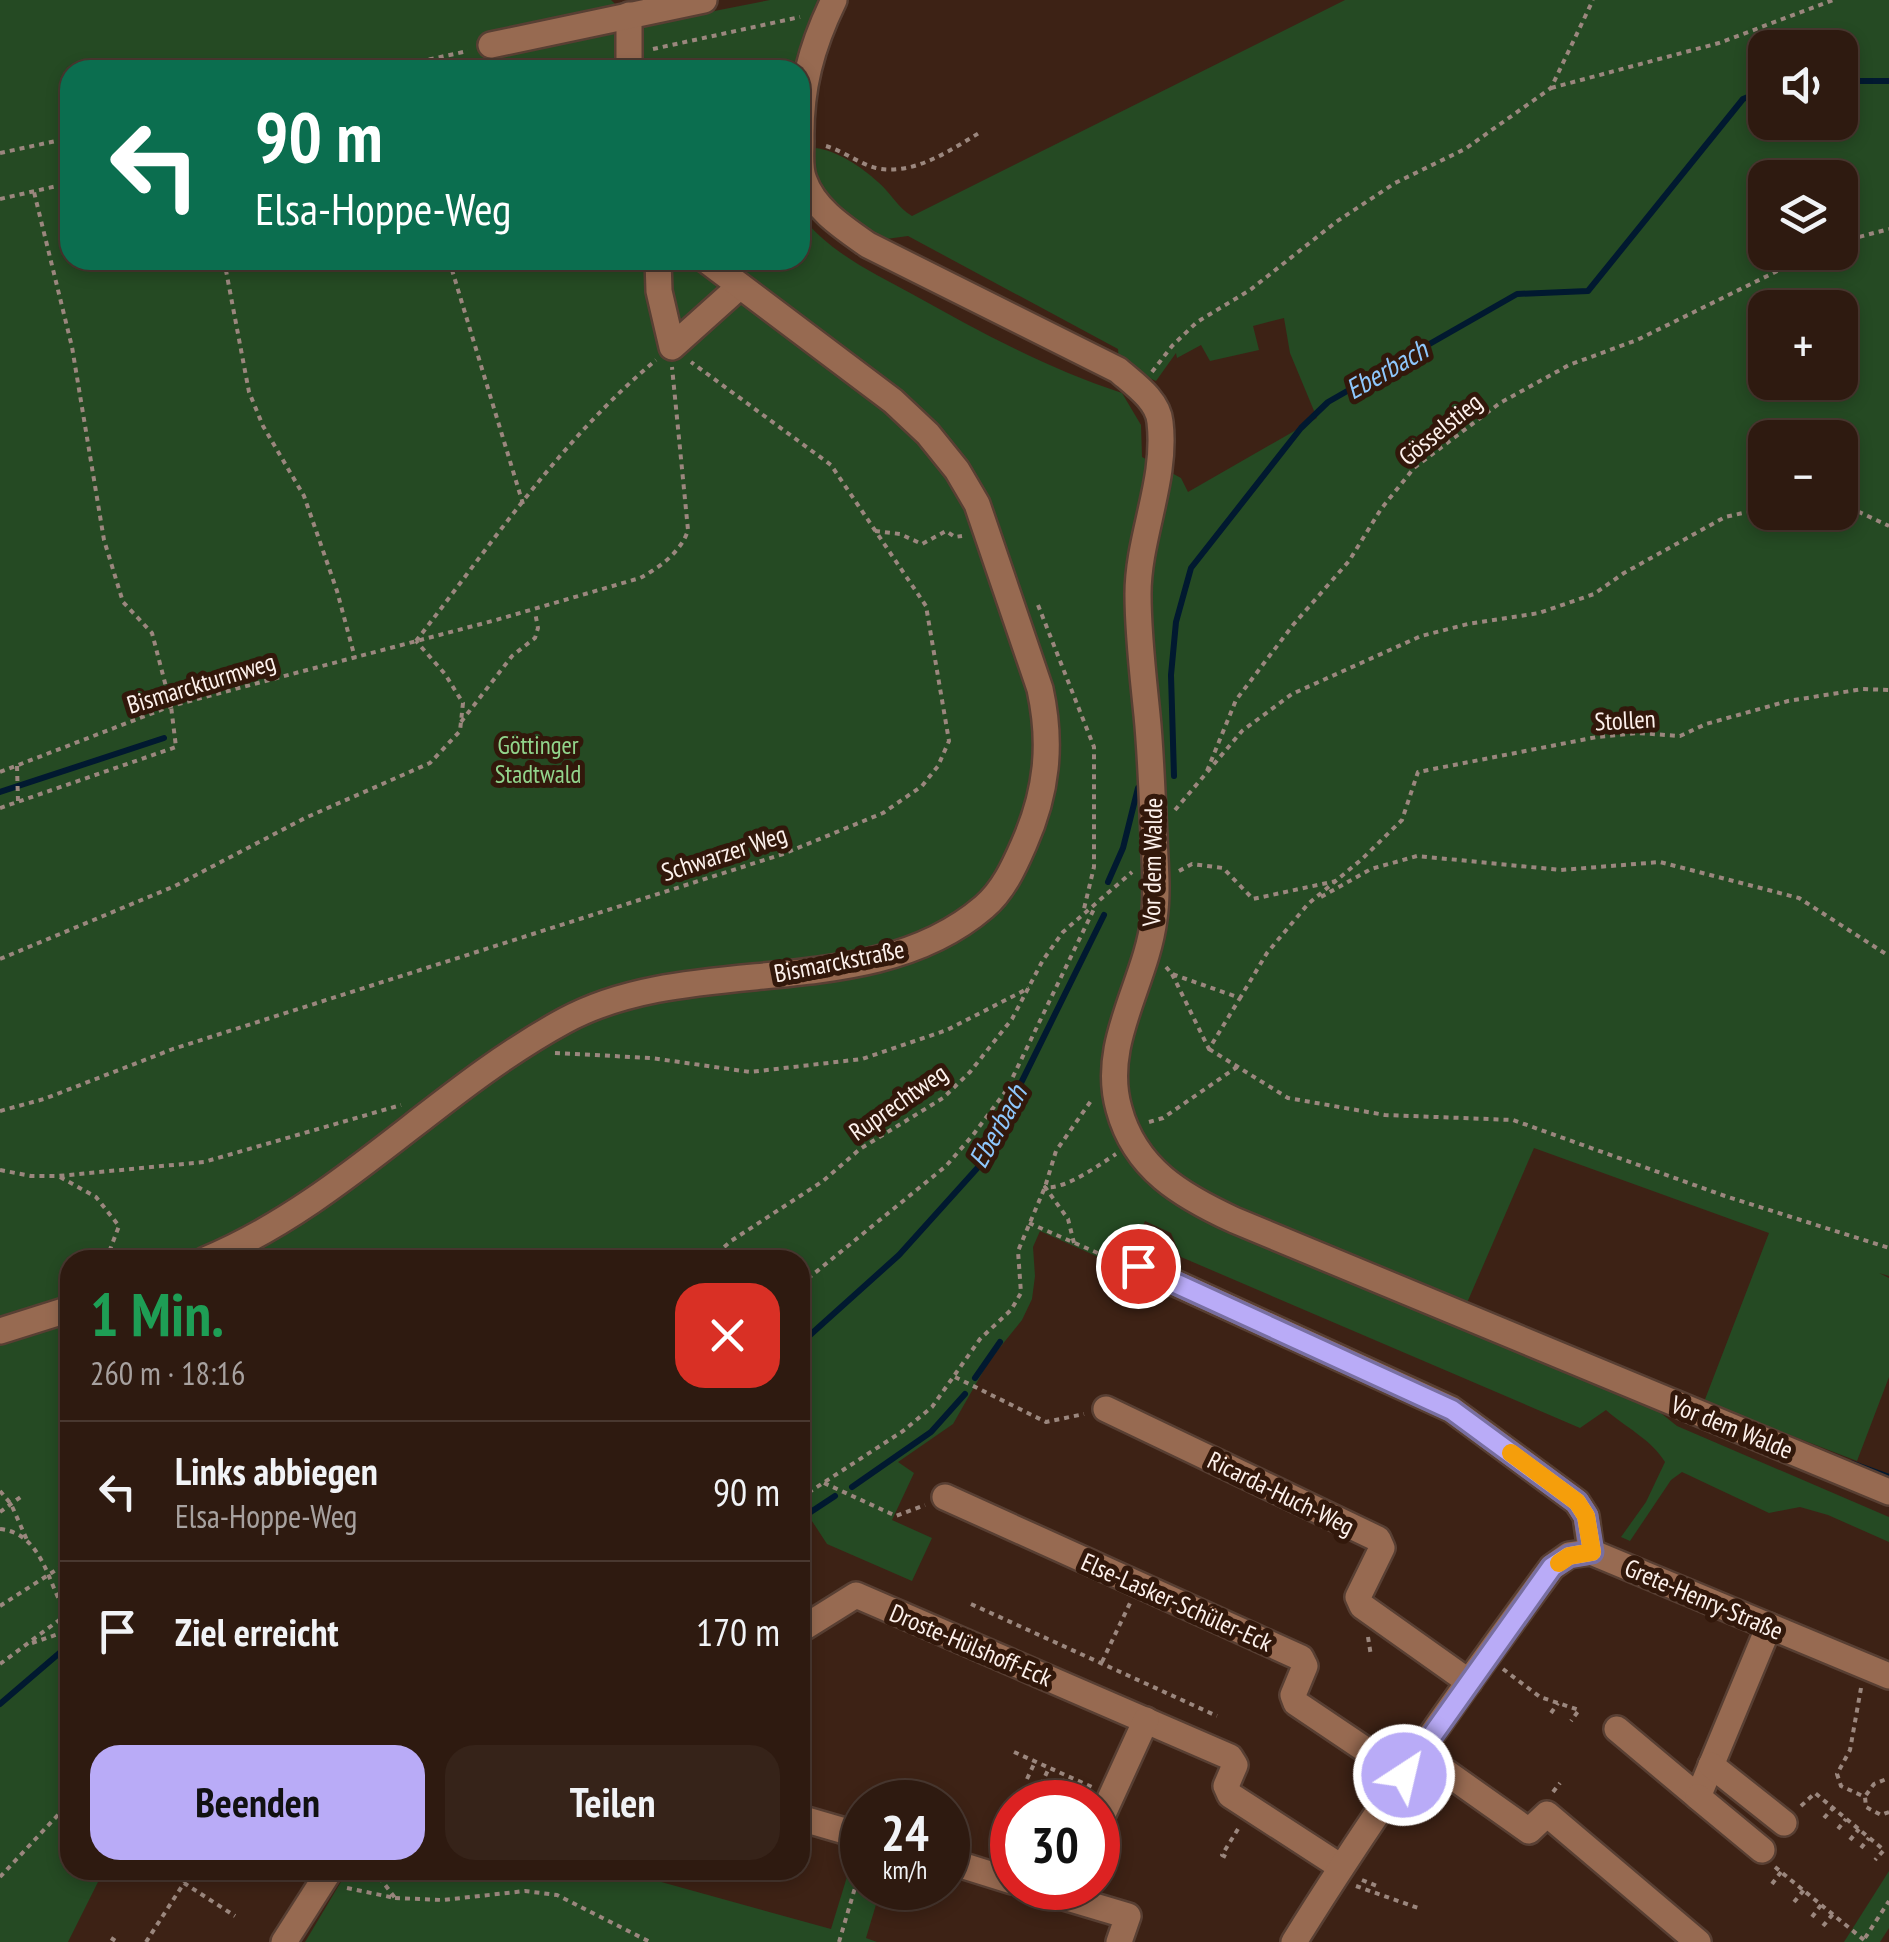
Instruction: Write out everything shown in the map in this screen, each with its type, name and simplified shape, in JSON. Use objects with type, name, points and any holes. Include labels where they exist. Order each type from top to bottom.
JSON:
[{"type":"street","points":[[491,46],[704,0]]},
{"type":"street","points":[[809,60],[831,5]]},
{"type":"street","points":[[628,60],[629,15]]},
{"type":"street","points":[[810,189],[834,222],[885,255],[1118,370],[1140,388]]},
{"type":"street","points":[[658,270],[658,292],[672,347],[740,286]]},
{"type":"street","name":"Bismarckstraße","points":[[224,1250],[298,1212],[500,1062],[587,1010],[676,985],[870,960],[938,937],[986,906],[1003,885],[1027,838],[1041,798],[1048,758],[1047,719],[977,504],[957,470],[928,434],[855,371],[719,270]]},
{"type":"street","name":"Vor dem Walde","points":[[1140,388],[1160,418],[1160,456],[1138,592],[1156,882],[1149,949],[1116,1044],[1113,1074],[1129,1136],[1166,1183],[1221,1214],[1889,1492]]},
{"type":"street","points":[[1138,1266],[1452,1410],[1577,1502],[1586,1516],[1592,1552]]},
{"type":"street","points":[[0,1331],[60,1312]]},
{"type":"street","name":"Ricarda-Huch-Weg","points":[[1106,1409],[1378,1539],[1382,1548],[1358,1597],[1362,1606],[1470,1682]]},
{"type":"street","name":"Else-Lasker-Schüler-Eck","points":[[946,1497],[1301,1658],[1305,1666],[1292,1695],[1296,1703],[1404,1775]]},
{"type":"street","name":"Grete-Henry-Straße","points":[[1294,1942],[1350,1873],[1419,1753],[1552,1567],[1569,1556],[1592,1552],[1880,1672]]},
{"type":"street","name":"Droste-Hülshoff-Eck","points":[[810,1624],[856,1595],[1230,1757],[1235,1765],[1226,1786],[1230,1795],[1350,1873]]},
{"type":"street","points":[[1698,1797],[1769,1626]]},
{"type":"street","points":[[1118,1780],[1146,1720]]},
{"type":"street","points":[[1616,1729],[1762,1850]]},
{"type":"street","points":[[1419,1753],[1529,1831],[1547,1814],[1689,1939]]},
{"type":"street","points":[[1711,1764],[1784,1823]]},
{"type":"street","points":[[810,1821],[840,1830]]},
{"type":"street","points":[[284,1942],[324,1880]]},
{"type":"street","points":[[1108,1910],[1128,1916],[1119,1942]]},
{"type":"path","points":[[1550,88],[1593,0]]},
{"type":"path","points":[[1140,388],[1172,346],[1197,322],[1250,290],[1336,222],[1395,183],[1465,149],[1550,88],[1719,43],[1832,0]]},
{"type":"path","points":[[635,60],[831,5]]},
{"type":"path","points":[[432,60],[491,46]]},
{"type":"path","points":[[810,137],[865,164],[894,169],[934,159],[979,134]]},
{"type":"path","points":[[0,153],[60,140]]},
{"type":"path","points":[[0,198],[60,185]]},
{"type":"path","points":[[0,808],[176,748],[171,706],[152,633],[123,602],[104,540],[72,347],[34,192]]},
{"type":"path","points":[[1858,237],[1889,229]]},
{"type":"path","points":[[226,270],[242,365],[263,426],[304,496],[355,658]]},
{"type":"path","points":[[452,270],[523,504]]},
{"type":"path","name":"Gösselstieg","points":[[1207,770],[1236,700],[1293,625],[1350,561],[1381,509],[1414,468],[1500,404],[1569,365],[1637,340],[1779,270]]},
{"type":"path","points":[[0,959],[175,886],[304,818],[430,763],[460,731],[463,703],[416,642],[568,446],[622,389],[672,347]]},
{"type":"path","name":"Bismarckturmweg","points":[[0,772],[171,706],[534,610],[654,571],[684,543],[688,530],[673,401],[672,347]]},
{"type":"path","name":"Schwarzer Weg","points":[[0,1111],[44,1099],[173,1049],[783,854],[883,812],[922,786],[938,766],[949,741],[926,606],[831,465],[672,347]]},
{"type":"path","points":[[1207,770],[1242,731],[1292,694],[1350,666],[1420,636],[1539,613],[1594,594],[1725,517],[1748,512]]},
{"type":"path","points":[[1858,512],[1889,526]]},
{"type":"path","points":[[875,531],[900,534],[922,544],[946,531],[956,537],[988,535]]},
{"type":"path","points":[[461,722],[512,656],[535,638],[538,628],[534,610]]},
{"type":"path","name":"Stollen","points":[[1338,880],[1402,820],[1418,772],[1597,737],[1680,736],[1706,724],[1788,701],[1863,689],[1889,690]]},
{"type":"path","points":[[17,765],[18,802]]},
{"type":"path","name":"Ruprechtweg","points":[[720,1250],[823,1182],[860,1148],[942,1098],[970,1072],[1012,1019],[1062,932],[1155,846],[1207,770]]},
{"type":"path","points":[[1308,904],[1371,869],[1417,856],[1561,870],[1660,862],[1799,898],[1889,956]]},
{"type":"path","points":[[1156,882],[1192,864],[1223,868],[1253,900],[1338,880]]},
{"type":"path","points":[[1209,1049],[1267,953],[1308,904],[1338,880]]},
{"type":"path","points":[[810,1276],[946,1166],[1006,1091],[1097,902]]},
{"type":"path","points":[[1149,949],[1172,974],[1209,1049],[1288,1098],[1386,1115],[1513,1120],[1725,1196],[1889,1248]]},
{"type":"path","points":[[1172,974],[1240,998]]},
{"type":"path","points":[[547,1053],[650,1058],[750,1072],[862,1059],[947,1030],[1029,988]]},
{"type":"path","points":[[1045,1188],[1055,1188],[1093,1170],[1129,1136],[1163,1118],[1237,1067]]},
{"type":"path","points":[[810,1492],[903,1431],[932,1407],[980,1339],[1011,1310],[1021,1293],[1018,1252],[1056,1150],[1113,1074]]},
{"type":"path","points":[[0,1169],[31,1176],[58,1176],[204,1162],[409,1103]]},
{"type":"path","points":[[58,1176],[96,1197],[119,1226],[110,1250]]},
{"type":"path","points":[[1045,1188],[1068,1218],[1074,1243]]},
{"type":"path","points":[[1029,1222],[1121,1264],[1138,1266]]},
{"type":"path","points":[[955,1377],[1046,1422],[1106,1409]]},
{"type":"path","points":[[824,1483],[896,1516],[946,1497]]},
{"type":"path","points":[[0,1491],[60,1594]]},
{"type":"path","points":[[0,1512],[22,1496]]},
{"type":"path","points":[[0,1529],[13,1530],[29,1544]]},
{"type":"path","points":[[0,1606],[60,1568]]},
{"type":"path","points":[[1102,1664],[1138,1585]]},
{"type":"path","points":[[971,1604],[1216,1716]]},
{"type":"path","points":[[0,1664],[60,1621]]},
{"type":"path","points":[[26,1644],[60,1633]]},
{"type":"path","points":[[1487,1658],[1540,1697],[1579,1710],[1571,1721]]},
{"type":"path","points":[[1865,1797],[1841,1786],[1837,1774],[1850,1750],[1860,1692],[1880,1672]]},
{"type":"path","points":[[1532,1707],[1540,1697]]},
{"type":"path","points":[[1551,1713],[1558,1703]]},
{"type":"path","points":[[1014,1752],[1076,1780]]},
{"type":"path","points":[[1027,1779],[1035,1762]]},
{"type":"path","points":[[1043,1780],[1049,1768]]},
{"type":"path","points":[[1064,1780],[1066,1776]]},
{"type":"path","points":[[1889,1778],[1874,1784],[1865,1797],[1866,1807],[1873,1812],[1889,1812]]},
{"type":"path","points":[[1784,1823],[1814,1793],[1884,1850],[1875,1860]]},
{"type":"path","points":[[1226,1857],[1222,1855],[1252,1808]]},
{"type":"path","points":[[1824,1818],[1833,1808]]},
{"type":"path","points":[[0,1877],[60,1813]]},
{"type":"path","points":[[1838,1829],[1846,1819]]},
{"type":"path","points":[[1850,1840],[1859,1829]]},
{"type":"path","points":[[1861,1848],[1869,1838]]},
{"type":"path","points":[[1762,1850],[1759,1854],[1863,1941],[1889,1900]]},
{"type":"path","points":[[1772,1884],[1781,1872]]},
{"type":"path","points":[[1350,1873],[1354,1886],[1418,1908]]},
{"type":"path","points":[[337,1880],[347,1888],[395,1898],[444,1900],[526,1891],[557,1894],[650,1942]]},
{"type":"path","points":[[382,1880],[395,1898]]},
{"type":"path","points":[[146,1942],[184,1883],[235,1916]]},
{"type":"path","points":[[1794,1902],[1804,1890]]},
{"type":"path","points":[[1812,1917],[1822,1905]]},
{"type":"path","points":[[839,1942],[848,1910]]},
{"type":"path","points":[[1882,1912],[1889,1916]]},
{"type":"path","points":[[1823,1926],[1832,1914]]},
{"type":"green space","name":"Göttinger Stadtwald","points":[[0,0],[611,0],[638,26],[770,0],[820,0],[799,60],[60,60],[60,270],[810,270],[810,226],[852,260],[963,322],[1068,373],[1122,393],[1141,425],[1142,457],[1181,478],[1188,492],[1317,418],[1290,353],[1284,318],[1253,326],[1259,350],[1210,361],[1201,345],[1177,358],[1176,353],[1156,381],[1119,364],[1118,349],[908,236],[879,240],[860,230],[820,190],[810,152],[823,149],[848,160],[872,176],[912,216],[1345,0],[1889,0],[1889,1276],[1879,1273],[1889,1278],[1889,1377],[1857,1461],[1704,1402],[1769,1233],[1534,1148],[1460,1319],[1647,1402],[1677,1426],[1889,1517],[1889,1542],[1800,1507],[1769,1513],[1682,1472],[1671,1480],[1630,1541],[1621,1537],[1646,1502],[1665,1462],[1646,1440],[1606,1410],[1580,1428],[1181,1257],[1171,1233],[1145,1221],[1123,1268],[1040,1231],[1033,1247],[1032,1299],[1022,1320],[989,1361],[953,1424],[898,1462],[914,1473],[892,1520],[932,1538],[912,1581],[827,1544],[810,1518],[810,1250],[60,1250],[60,1880],[99,1880],[68,1942],[0,1942]]},
{"type":"green space","points":[[1889,1871],[1889,1928],[1880,1942],[1844,1942]]},
{"type":"green space","points":[[342,1880],[654,1880],[831,1929],[840,1900],[840,1910],[874,1910],[866,1938],[877,1942],[305,1942]]},
{"type":"waterway","name":"Eberbach","points":[[1858,81],[1889,81]]},
{"type":"waterway","name":"Eberbach","points":[[1174,776],[1171,675],[1176,622],[1191,568],[1301,428],[1328,402],[1517,294],[1588,291],[1748,97]]},
{"type":"waterway","points":[[0,792],[164,738]]},
{"type":"waterway","points":[[1108,882],[1123,848],[1138,788]]},
{"type":"waterway","name":"Eberbach","points":[[810,1335],[899,1255],[981,1164],[1104,915]]},
{"type":"waterway","points":[[975,1378],[1000,1342]]},
{"type":"waterway","points":[[852,1487],[931,1432],[965,1394]]},
{"type":"waterway","points":[[1851,1463],[1889,1477]]},
{"type":"waterway","points":[[810,1512],[835,1496]]},
{"type":"waterway","name":"Eberbach","points":[[0,1704],[60,1653]]},
{"type":"slow traffic","points":[[1511,1453],[1577,1502],[1586,1516],[1592,1552],[1569,1556],[1559,1563]]},
{"type":"route","points":[[1138,1266],[1452,1410],[1577,1502],[1586,1516],[1592,1552],[1569,1556],[1552,1567],[1404,1775]]}]
